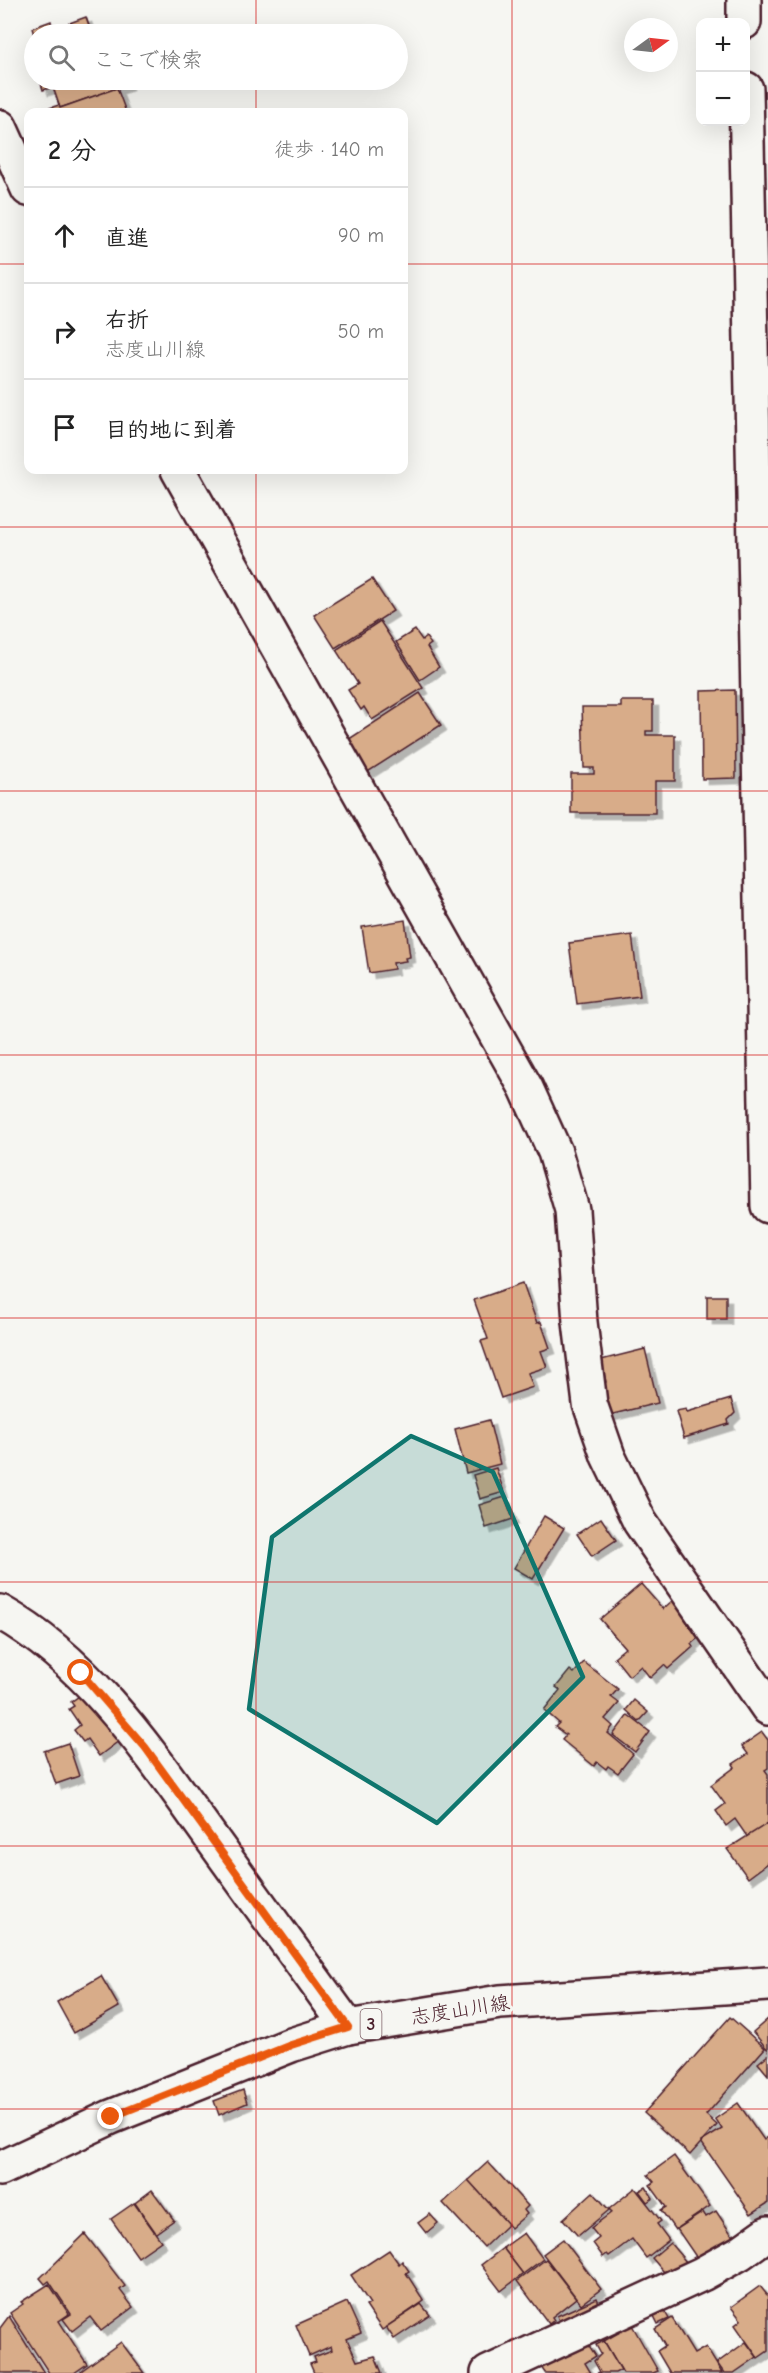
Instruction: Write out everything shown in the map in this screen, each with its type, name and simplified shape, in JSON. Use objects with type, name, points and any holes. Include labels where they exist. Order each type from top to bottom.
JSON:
[{"type":"street","points":[[744,0],[744,18]]},
{"type":"street","points":[[747,126],[768,1206]]},
{"type":"street","points":[[0,127],[24,180]]},
{"type":"street","points":[[180,474],[526,1088],[555,1152],[572,1209],[580,1322],[590,1404],[608,1456],[640,1521],[768,1708]]},
{"type":"street","points":[[0,1612],[20,1623],[81,1673],[145,1747],[348,2027]]},
{"type":"street","name":"志度山川線","points":[[0,2169],[111,2117],[291,2045],[348,2027],[500,2002],[768,1984]]},
{"type":"street","points":[[488,2373],[702,2274],[740,2253],[768,2233]]},
{"type":"highlighted area","points":[[411,1436],[493,1472],[583,1677],[437,1823],[249,1709],[272,1537]]},
{"type":"building","points":[[86,17],[88,24],[67,24]]},
{"type":"building","points":[[54,90],[112,90],[60,108]]},
{"type":"building","points":[[111,90],[118,90],[124,108],[60,108]]},
{"type":"building","points":[[372,579],[393,611],[335,648],[314,615]]},
{"type":"building","points":[[380,621],[423,688],[372,720],[364,707],[361,710],[348,690],[358,684],[336,650]]},
{"type":"building","points":[[415,630],[422,640],[426,637],[431,644],[427,647],[439,667],[420,680],[396,642]]},
{"type":"building","points":[[735,690],[736,778],[702,779],[701,691]]},
{"type":"building","points":[[420,693],[441,725],[363,775],[343,743]]},
{"type":"building","points":[[621,701],[653,701],[653,731],[646,731],[646,735],[675,735],[675,781],[655,781],[655,813],[571,813],[571,774],[594,774],[594,768],[584,768],[582,707],[621,707]]},
{"type":"building","points":[[405,920],[410,957],[405,958],[406,961],[393,963],[394,969],[369,973],[362,927]]},
{"type":"building","points":[[632,935],[640,996],[577,1004],[569,943]]},
{"type":"building","points":[[523,1283],[537,1323],[541,1322],[550,1348],[541,1351],[547,1367],[528,1373],[533,1387],[501,1398],[481,1341],[488,1339],[474,1300]]},
{"type":"building","points":[[707,1296],[726,1296],[726,1319],[707,1319]]},
{"type":"building","points":[[645,1349],[658,1403],[609,1415],[601,1383],[606,1382],[601,1360]]},
{"type":"building","points":[[731,1399],[735,1413],[728,1420],[729,1424],[684,1438],[676,1411],[686,1409],[687,1412]]},
{"type":"building","points":[[489,1420],[500,1464],[466,1473],[455,1429]]},
{"type":"building","points":[[496,1468],[504,1492],[480,1499],[473,1475]]},
{"type":"building","points":[[505,1497],[513,1519],[486,1528],[479,1505]]},
{"type":"building","points":[[544,1516],[564,1528],[533,1579],[514,1568]]},
{"type":"building","points":[[601,1518],[616,1540],[592,1556],[577,1534]]},
{"type":"building","points":[[641,1584],[663,1609],[673,1600],[702,1635],[691,1644],[693,1647],[668,1669],[664,1665],[650,1678],[641,1666],[629,1676],[614,1657],[625,1648],[600,1619]]},
{"type":"building","points":[[584,1662],[618,1689],[611,1697],[619,1703],[605,1719],[613,1726],[608,1733],[633,1754],[618,1773],[608,1766],[606,1769],[597,1762],[594,1766],[562,1740],[566,1735],[555,1727],[559,1723],[544,1710],[560,1690],[556,1687],[570,1670],[574,1673]]},
{"type":"building","points":[[101,1680],[136,1728],[99,1756],[87,1739],[83,1742],[74,1730],[80,1725],[69,1709],[74,1706],[71,1702]]},
{"type":"building","points":[[634,1700],[648,1712],[639,1722],[626,1710]]},
{"type":"building","points":[[628,1715],[650,1732],[635,1752],[613,1735]]},
{"type":"building","points":[[762,1732],[768,1740],[768,1768],[765,1770],[768,1774],[768,1823],[748,1838],[735,1819],[726,1826],[716,1811],[725,1804],[711,1785],[735,1767],[733,1764],[748,1754],[742,1746]]},
{"type":"building","points":[[68,1743],[79,1776],[56,1784],[44,1751]]},
{"type":"building","points":[[768,1823],[768,1863],[748,1878],[727,1849]]},
{"type":"building","points":[[101,1976],[119,2007],[74,2033],[57,2002]]},
{"type":"building","points":[[730,2017],[765,2048],[706,2115],[717,2125],[690,2155],[644,2113]]},
{"type":"building","points":[[768,2019],[768,2050],[753,2032]]},
{"type":"building","points":[[768,2055],[768,2075],[758,2063]]},
{"type":"building","points":[[243,2090],[247,2103],[219,2115],[214,2101]]},
{"type":"building","points":[[738,2103],[764,2140],[768,2137],[768,2203],[751,2214],[701,2142],[722,2129],[715,2119]]},
{"type":"building","points":[[674,2156],[710,2206],[675,2230],[661,2210],[666,2207],[650,2185],[654,2182],[648,2175]]},
{"type":"building","points":[[488,2162],[528,2206],[524,2210],[527,2214],[511,2228],[468,2180]]},
{"type":"building","points":[[468,2180],[508,2224],[484,2247],[443,2203]]},
{"type":"building","points":[[646,2187],[653,2198],[647,2202],[639,2191]]},
{"type":"building","points":[[635,2188],[661,2221],[657,2224],[669,2240],[646,2258],[632,2239],[609,2256],[607,2254],[603,2257],[593,2243],[599,2238],[591,2228],[612,2212],[609,2209]]},
{"type":"building","points":[[152,2190],[174,2220],[156,2233],[135,2203]]},
{"type":"building","points":[[593,2192],[609,2210],[578,2236],[563,2219]]},
{"type":"building","points":[[134,2203],[161,2241],[138,2257],[111,2219]]},
{"type":"building","points":[[716,2211],[736,2241],[701,2264],[677,2229],[703,2212],[706,2217]]},
{"type":"building","points":[[430,2214],[438,2223],[426,2233],[418,2223]]},
{"type":"building","points":[[524,2233],[543,2259],[523,2274],[503,2248]]},
{"type":"building","points":[[85,2234],[125,2286],[120,2290],[133,2307],[101,2331],[90,2317],[72,2331],[63,2319],[71,2314],[49,2281],[45,2284],[40,2278]]},
{"type":"building","points":[[563,2239],[601,2289],[581,2304],[543,2254]]},
{"type":"building","points":[[670,2243],[687,2263],[669,2278],[652,2258]]},
{"type":"building","points":[[503,2248],[523,2274],[501,2291],[481,2265]]},
{"type":"building","points":[[389,2250],[399,2264],[402,2261],[409,2271],[406,2273],[424,2301],[382,2330],[366,2306],[370,2304],[351,2275]]},
{"type":"building","points":[[546,2259],[576,2298],[552,2317],[554,2320],[549,2324],[517,2281]]},
{"type":"building","points":[[49,2284],[69,2314],[59,2321],[87,2364],[74,2373],[49,2373],[10,2313],[23,2304],[21,2302]]},
{"type":"building","points":[[760,2286],[768,2296],[768,2351],[758,2358],[735,2325],[741,2320],[731,2307]]},
{"type":"building","points":[[597,2298],[602,2310],[562,2328],[557,2316]]},
{"type":"building","points":[[347,2302],[361,2333],[347,2339],[357,2361],[375,2356],[382,2373],[314,2373],[310,2364],[316,2362],[314,2357],[332,2350],[331,2346],[309,2356],[296,2325]]},
{"type":"building","points":[[421,2304],[430,2315],[394,2339],[386,2327]]},
{"type":"building","points":[[664,2310],[669,2319],[658,2324],[654,2316]]},
{"type":"building","points":[[9,2316],[44,2373],[0,2373],[0,2328]]},
{"type":"building","points":[[672,2318],[694,2354],[706,2347],[722,2373],[670,2373],[657,2351],[665,2346],[655,2329]]},
{"type":"building","points":[[632,2325],[658,2371],[623,2373],[604,2341]]},
{"type":"building","points":[[604,2341],[621,2370],[615,2373],[597,2373],[600,2372],[594,2361],[601,2354],[596,2345]]},
{"type":"building","points":[[121,2342],[144,2373],[83,2373],[81,2371]]},
{"type":"building","points":[[746,2342],[757,2357],[734,2373],[724,2373],[717,2363]]},
{"type":"building","points":[[579,2343],[582,2348],[588,2344],[596,2356],[585,2363],[591,2373],[545,2373],[541,2367]]},
{"type":"route","points":[[81,1673],[145,1747],[348,2027],[291,2045],[111,2117]]}]
